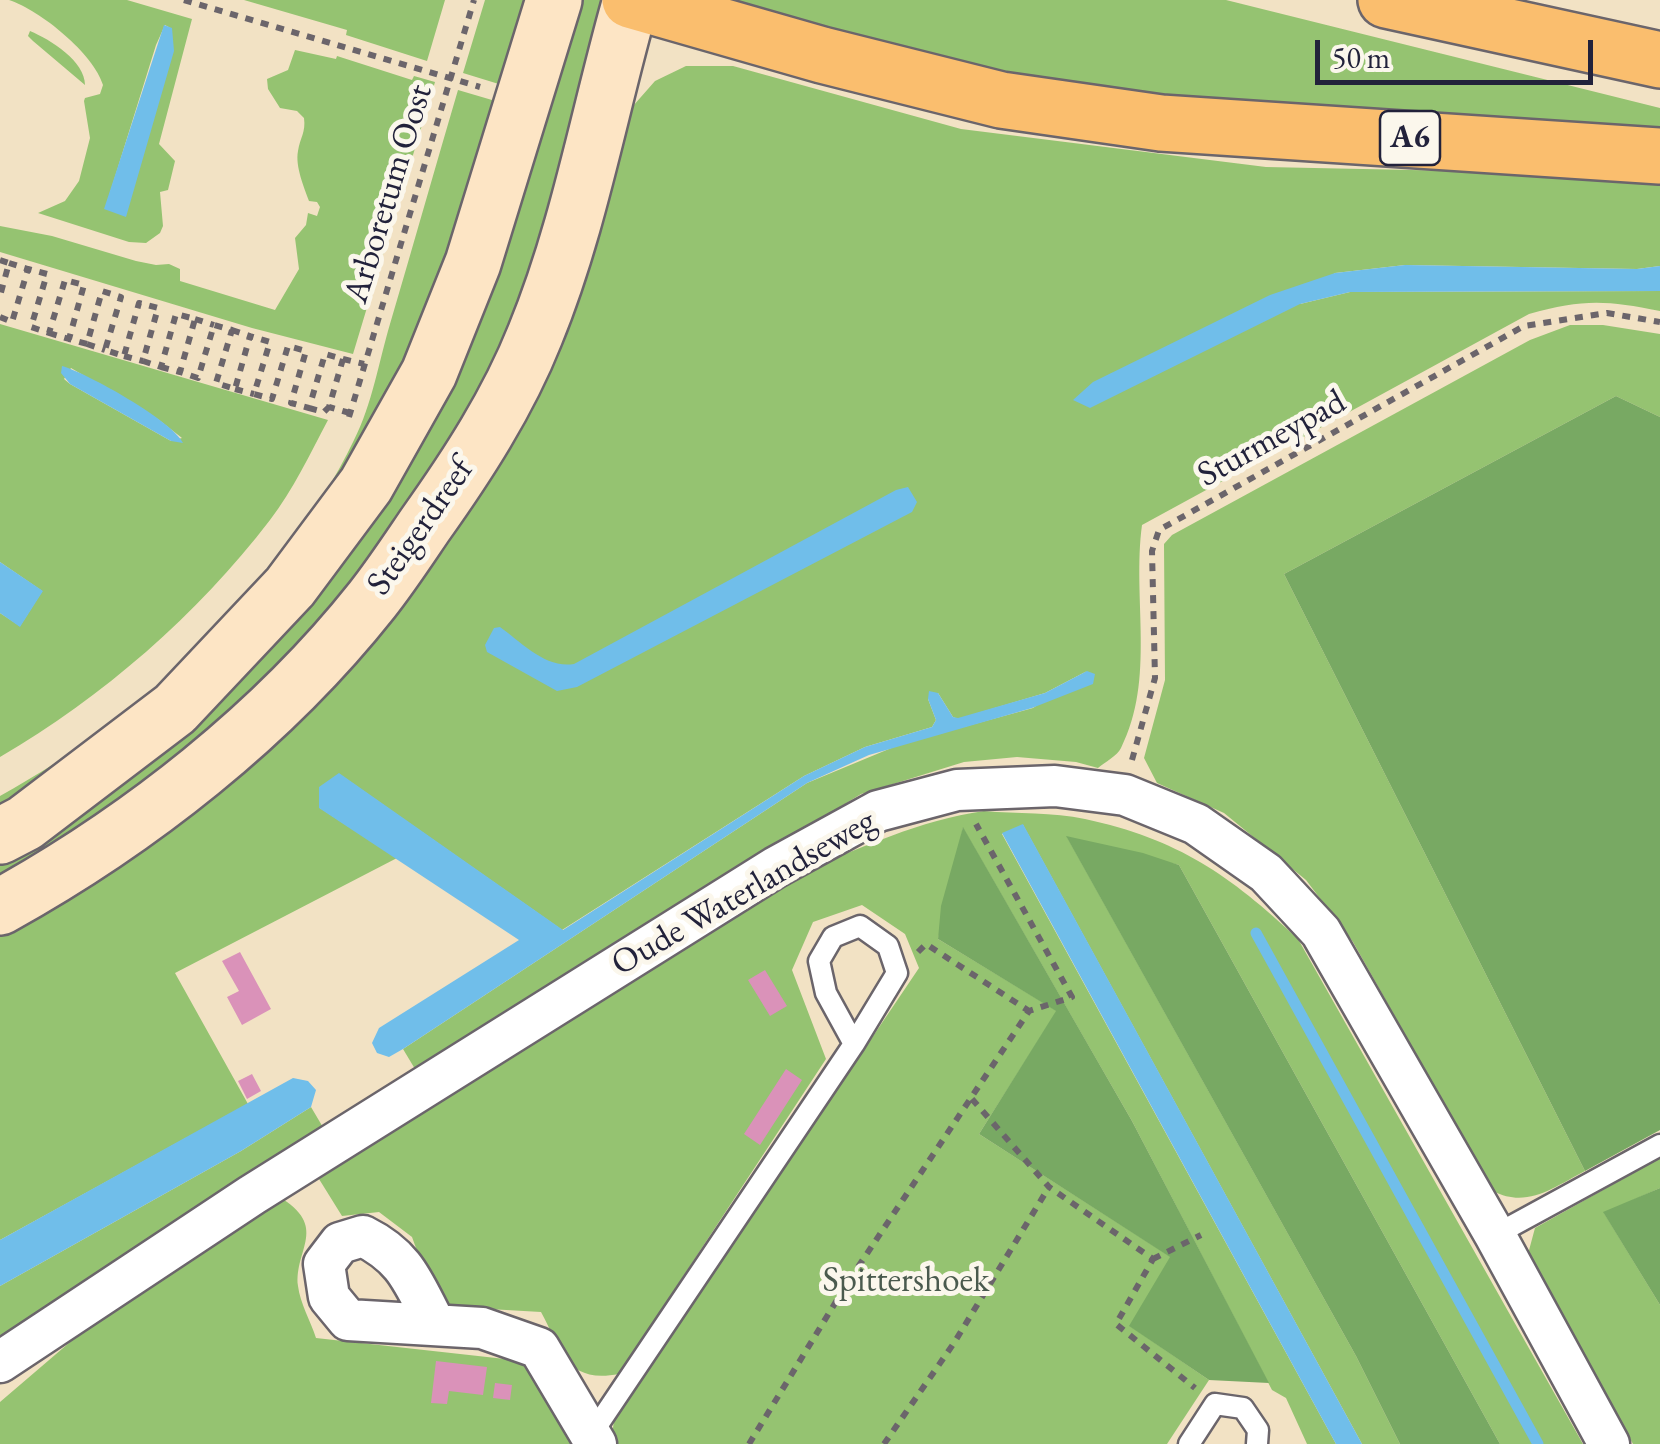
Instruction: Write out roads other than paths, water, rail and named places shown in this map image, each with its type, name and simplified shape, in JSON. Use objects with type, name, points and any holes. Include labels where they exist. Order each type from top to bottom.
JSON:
[{"type":"highway","points":[[1386,0],[1660,60]]},
{"type":"highway","name":"A6","points":[[631,1],[1001,100],[1160,123],[1660,156]]},
{"type":"main road","name":"Steigerdreef","points":[[0,836],[25,823],[175,709],[290,587],[366,485],[436,354],[473,263],[554,0]]},
{"type":"main road","name":"Steigerdreef","points":[[0,907],[136,822],[262,719],[372,600],[442,501],[494,420],[534,338],[568,247],[603,98],[631,1]]},
{"type":"street","name":"Oude Waterlandseweg","points":[[0,1362],[252,1195],[776,867],[878,811],[957,790],[1056,786],[1125,796],[1196,824],[1266,873],[1321,932],[1496,1235],[1608,1444]]},
{"type":"street","points":[[435,1324],[482,1328],[539,1348],[594,1439]]},
{"type":"lane","points":[[594,1439],[854,1044],[897,972],[888,946],[860,926],[833,937],[819,962],[826,993],[854,1044]]},
{"type":"lane","points":[[1496,1235],[1660,1145]]},
{"type":"lane","points":[[1189,1444],[1215,1404],[1243,1408],[1258,1430],[1256,1444]]},
{"type":"water","points":[[164,25],[172,28],[174,51],[126,217],[104,209]]},
{"type":"water","points":[[1405,265],[1637,269],[1660,266],[1660,291],[1350,292],[1300,304],[1090,408],[1073,400],[1093,382],[1270,295],[1335,273]]},
{"type":"water","points":[[62,366],[147,411],[183,443],[171,441],[70,384],[61,373]]},
{"type":"water","points":[[908,487],[917,502],[912,512],[577,687],[557,691],[487,652],[485,645],[494,628],[500,627],[544,658],[574,664]]},
{"type":"water","points":[[0,562],[43,591],[20,627],[0,613]]},
{"type":"water","points":[[1087,671],[1095,674],[1093,684],[1032,708],[869,755],[807,783],[403,1049],[389,1057],[377,1053],[372,1043],[379,1028],[519,940],[319,808],[319,787],[339,773],[563,930],[804,776],[865,747],[932,727],[936,720],[929,691],[938,693],[953,717],[958,718],[1045,693]]},
{"type":"water","points":[[1023,824],[1362,1444],[1336,1444],[1002,833]]},
{"type":"water","points":[[293,1078],[308,1081],[316,1090],[311,1107],[241,1151],[0,1286],[0,1240]]},
{"type":"waterway","points":[[1256,933],[1538,1444]]},
{"type":"park label","name":"Spittershoek","points":[[906,1281]]}]
